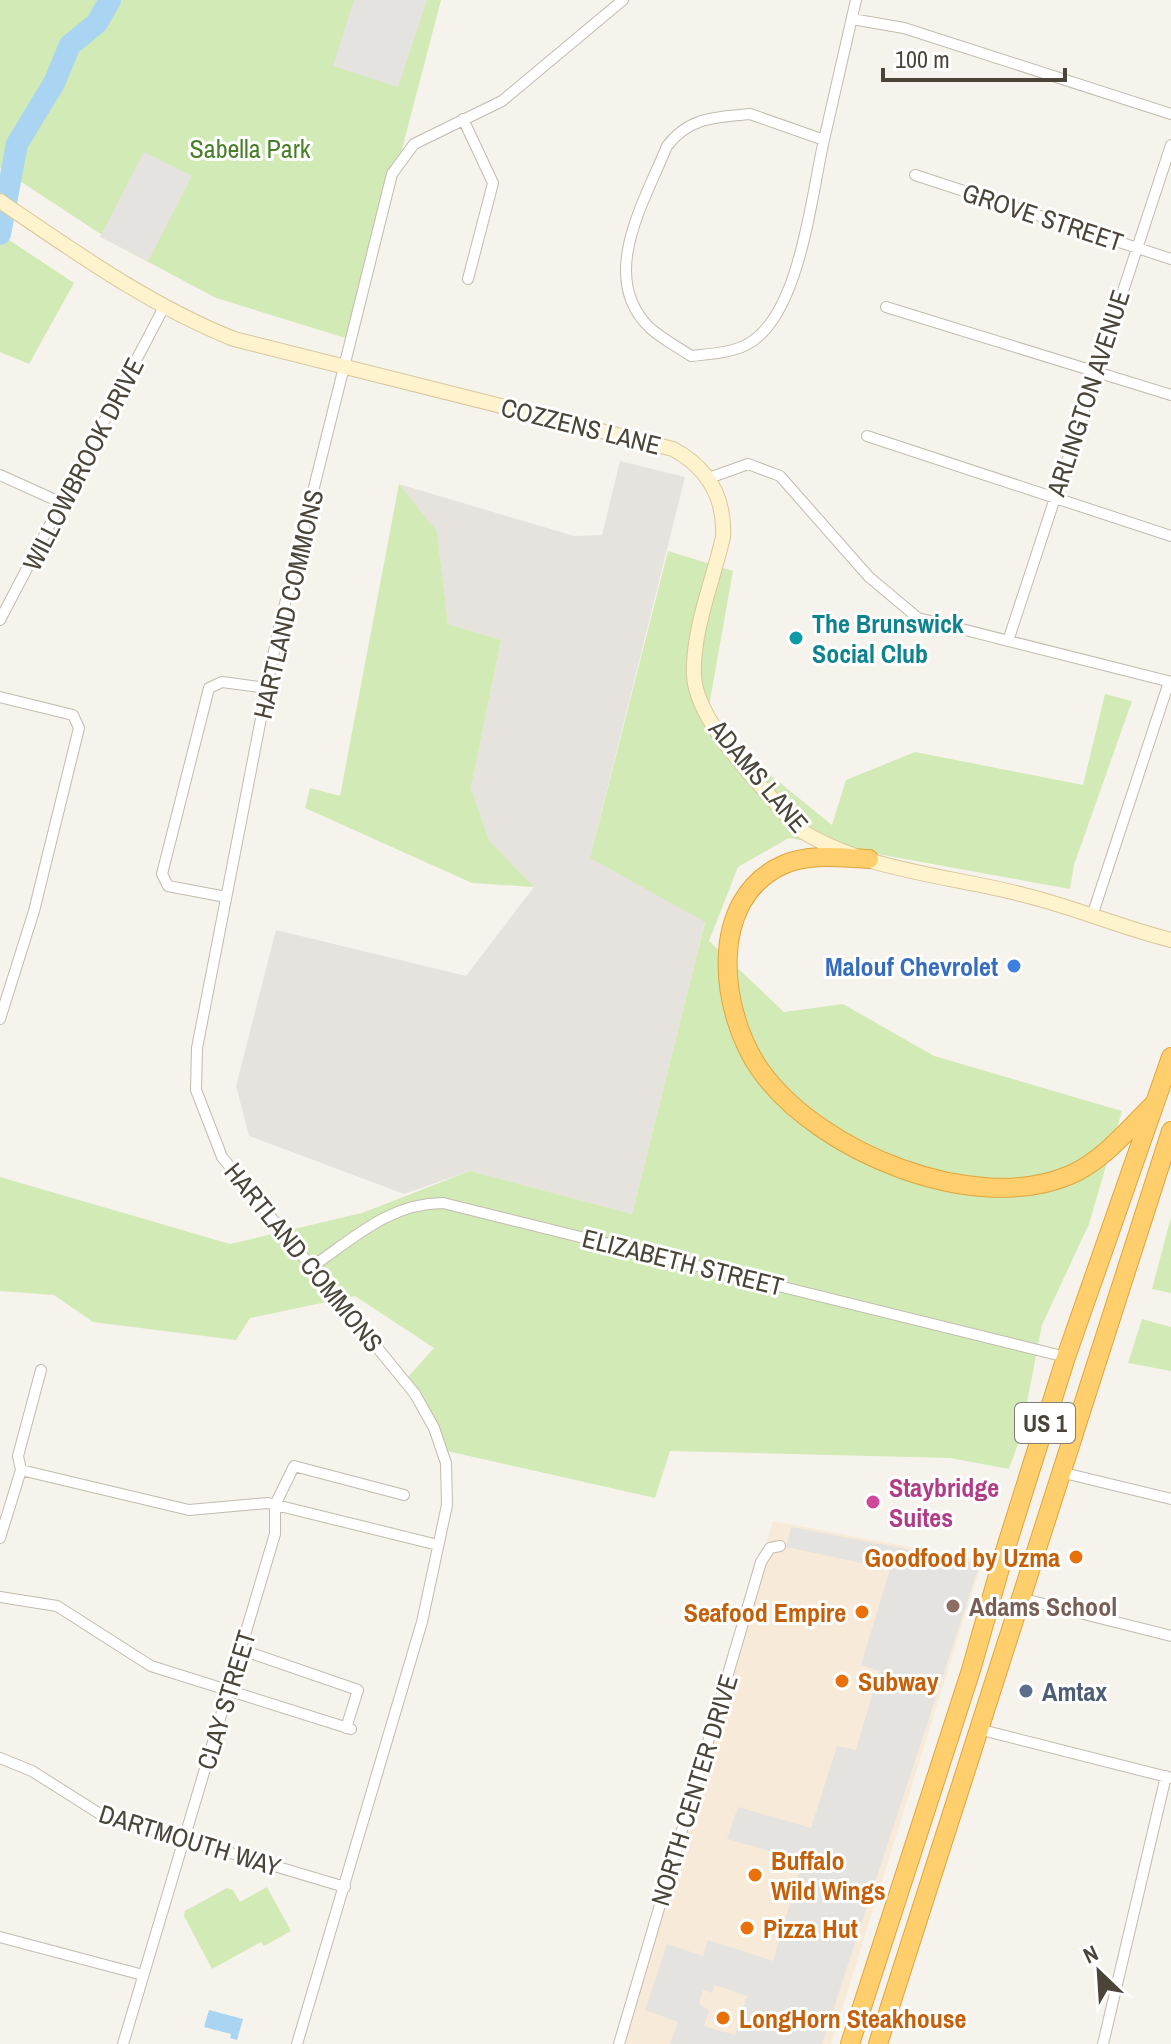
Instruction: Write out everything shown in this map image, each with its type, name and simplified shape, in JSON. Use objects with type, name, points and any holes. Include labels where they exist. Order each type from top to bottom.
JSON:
[{"type":"highway","points":[[869,859],[812,857],[786,864],[751,890],[734,922],[728,976],[738,1029],[763,1074],[797,1109],[842,1141],[905,1170],[961,1184],[1006,1186],[1048,1182],[1090,1164],[1157,1100]]},
{"type":"highway","name":"US 1","points":[[850,2044],[971,1670],[1066,1357],[1171,1057]]},
{"type":"highway","name":"US 1","points":[[878,2044],[1170,1138]]},
{"type":"street","name":"HARTLAND COMMONS","points":[[297,2044],[422,1622],[447,1505],[446,1463],[434,1428],[415,1394],[222,1157],[196,1090],[197,1048],[267,688],[392,174],[414,144],[502,101],[623,0]]},
{"type":"street","points":[[824,140],[750,114],[702,118],[678,132],[667,146],[628,247],[624,273],[638,314],[652,330],[691,356],[746,345],[769,327],[784,306],[797,267],[856,0]]},
{"type":"street","points":[[852,19],[904,28],[1171,114]]},
{"type":"street","points":[[463,119],[493,183],[468,279]]},
{"type":"street","name":"ARLINGTON AVENUE","points":[[1008,641],[1171,145]]},
{"type":"street","name":"GROVE STREET","points":[[915,175],[1171,259]]},
{"type":"street","name":"COZZENS LANE","points":[[0,201],[122,284],[234,339],[673,449],[688,456],[709,478]]},
{"type":"street","name":"WILLOWBROOK DRIVE","points":[[0,620],[164,307]]},
{"type":"street","points":[[886,307],[1171,395]]},
{"type":"street","points":[[867,436],[1171,536]]},
{"type":"street","points":[[709,478],[748,464],[772,471],[903,609],[918,618],[1170,682],[1093,913]]},
{"type":"street","points":[[0,475],[62,503]]},
{"type":"street","name":"ADAMS LANE","points":[[709,478],[720,501],[724,528],[695,659],[695,685],[712,723],[796,827],[834,848],[869,859],[1093,913],[1171,940]]},
{"type":"street","points":[[226,897],[168,886],[162,874],[209,688],[216,683],[230,682],[267,688]]},
{"type":"street","points":[[0,697],[73,715],[79,728],[34,911],[0,1019]]},
{"type":"street","name":"ELIZABETH STREET","points":[[313,1266],[380,1219],[416,1203],[443,1203],[1066,1357]]},
{"type":"street","points":[[0,1538],[21,1470],[18,1456],[41,1370]]},
{"type":"street","name":"CLAY STREET","points":[[123,2044],[275,1534],[275,1505],[294,1466],[404,1495]]},
{"type":"street","points":[[21,1470],[189,1510],[275,1505],[438,1545]]},
{"type":"street","points":[[1060,1472],[1171,1499]]},
{"type":"street","name":"NORTH CENTER DRIVE","points":[[619,2044],[761,1562],[770,1548],[780,1546]]},
{"type":"street","points":[[0,1597],[57,1606],[151,1666],[348,1728],[358,1690],[242,1650]]},
{"type":"street","points":[[1020,1598],[1171,1636]]},
{"type":"street","points":[[978,1729],[1169,1777],[1103,2044]]},
{"type":"street","name":"DARTMOUTH WAY","points":[[0,1758],[32,1771],[100,1814],[345,1887]]},
{"type":"street","points":[[0,1937],[143,1975]]},
{"type":"shaded area","points":[[354,0],[427,0],[398,87],[333,66]]},
{"type":"shaded area","points":[[144,152],[192,176],[148,261],[100,237]]},
{"type":"shaded area","points":[[620,461],[685,477],[590,858],[705,921],[632,1214],[470,1171],[404,1194],[249,1136],[236,1086],[276,930],[466,976],[534,887],[489,840],[471,788],[501,640],[448,624],[437,531],[399,484],[574,536],[602,535]]},
{"type":"shaded area","points":[[773,1521],[982,1561],[831,2044],[620,2044]]},
{"type":"shaded area","points":[[791,1527],[980,1563],[822,2044],[670,2044],[678,2022],[645,2010],[667,1944],[703,1956],[708,1940],[773,1961],[803,1860],[727,1839],[738,1807],[811,1828],[837,1746],[856,1750],[879,1671],[861,1665],[890,1569],[786,1547]],"holes":[[[715,1985],[747,1996],[735,2035],[704,2026],[709,2010],[699,2004],[703,1990],[712,1993]]]},
{"type":"green space","name":"Sabella Park","points":[[0,0],[441,0],[352,340],[216,298],[122,248],[0,168]]},
{"type":"green space","points":[[0,234],[74,283],[29,364],[0,352]]},
{"type":"green space","points":[[399,484],[437,531],[448,624],[501,640],[471,788],[489,840],[534,887],[472,883],[305,808],[310,788],[340,796]]},
{"type":"green space","points":[[668,551],[733,571],[706,723],[832,825],[846,780],[915,752],[1083,785],[1105,694],[1132,701],[1074,865],[1070,889],[789,838],[738,867],[709,941],[784,1012],[843,1004],[934,1056],[1122,1111],[1089,1224],[1042,1325],[1020,1438],[1009,1469],[950,1458],[670,1451],[655,1498],[447,1451],[408,1377],[434,1348],[355,1296],[250,1318],[236,1340],[93,1322],[54,1295],[0,1291],[0,1177],[230,1244],[362,1213],[470,1171],[632,1214],[705,922],[590,858]]},
{"type":"green space","points":[[1171,1217],[1171,1293],[1152,1289]]},
{"type":"green space","points":[[1142,1319],[1171,1327],[1171,1371],[1128,1363]]},
{"type":"green space","points":[[267,1887],[291,1931],[264,1946],[261,1942],[212,1969],[184,1916],[185,1911],[227,1888],[233,1890],[240,1902]]},
{"type":"water","points":[[209,2010],[243,2019],[237,2040],[230,2038],[231,2034],[204,2027]]},
{"type":"waterway","points":[[0,234],[17,144],[54,83],[70,45],[97,23],[110,0]]},
{"type":"place","name":"The Brunswick Social Club","points":[[796,638]]},
{"type":"place","name":"Malouf Chevrolet","points":[[1014,966]]},
{"type":"place","name":"Staybridge Suites","points":[[873,1502]]},
{"type":"place","name":"Goodfood by Uzma","points":[[1076,1557]]},
{"type":"place","name":"Adams School","points":[[953,1606]]},
{"type":"place","name":"Seafood Empire","points":[[862,1612]]},
{"type":"place","name":"Subway","points":[[842,1681]]},
{"type":"place","name":"Amtax","points":[[1026,1691]]},
{"type":"place","name":"Buffalo Wild Wings","points":[[755,1875]]},
{"type":"place","name":"Pizza Hut","points":[[747,1928]]},
{"type":"place","name":"LongHorn Steakhouse","points":[[723,2018]]}]
